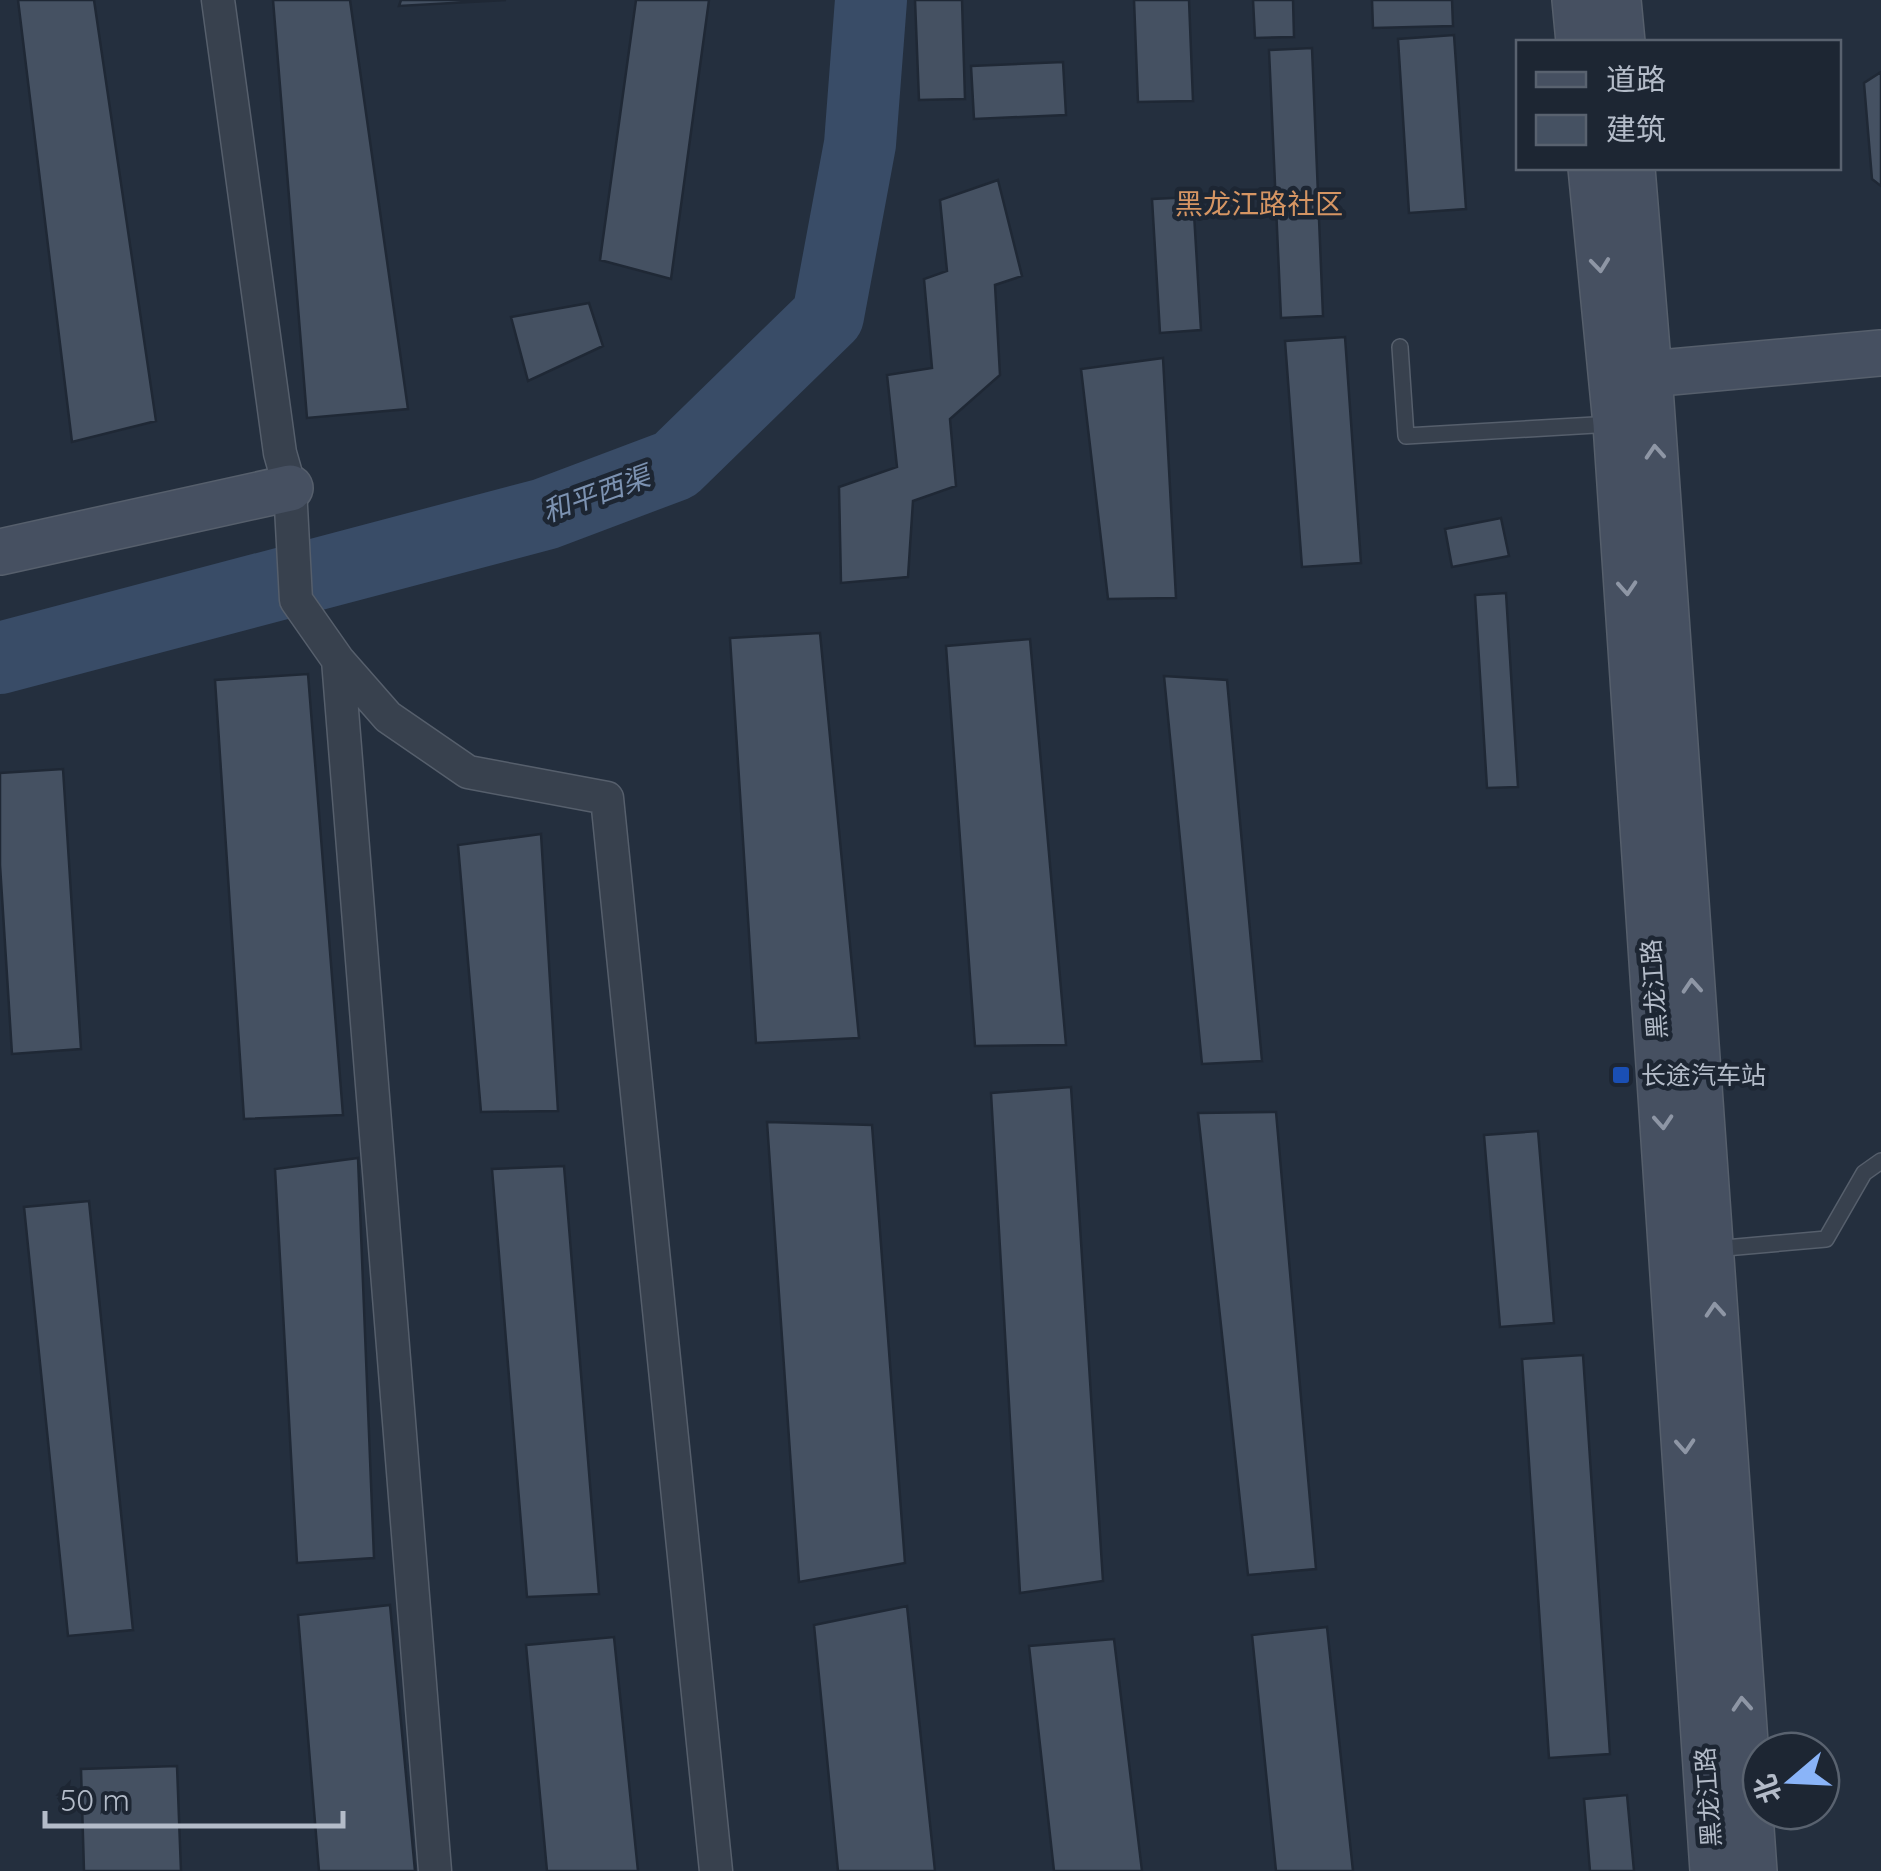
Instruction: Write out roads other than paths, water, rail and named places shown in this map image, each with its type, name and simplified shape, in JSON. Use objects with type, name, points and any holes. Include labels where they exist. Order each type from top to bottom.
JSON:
[{"type":"main road","points":[[1575,0],[1579,40]]},
{"type":"main road","points":[[1618,0],[1622,40]]},
{"type":"main road","name":"黑龙江路","points":[[1591,170],[1630,374],[1710,1249],[1754,1871]]},
{"type":"main road","name":"黑龙江路","points":[[1632,170],[1630,374],[1616,424],[1713,1871]]},
{"type":"main road","points":[[1630,374],[1881,353]]},
{"type":"main road","points":[[0,552],[290,490]]},
{"type":"street","points":[[218,0],[280,453],[290,490],[296,600],[338,660],[388,717],[468,772],[608,798],[716,1871]]},
{"type":"street","points":[[338,660],[434,1871]]},
{"type":"lane","points":[[1400,347],[1406,436],[1616,424]]},
{"type":"lane","points":[[1710,1249],[1826,1239],[1864,1173],[1881,1161]]},
{"type":"waterway","name":"和平西渠","points":[[0,658],[545,514],[675,465],[828,316],[860,144],[871,0]]},
{"type":"place","name":"长途汽车站","points":[[1621,1075]]},
{"type":"district","name":"黑龙江路社区","points":[[1259,204]]}]
